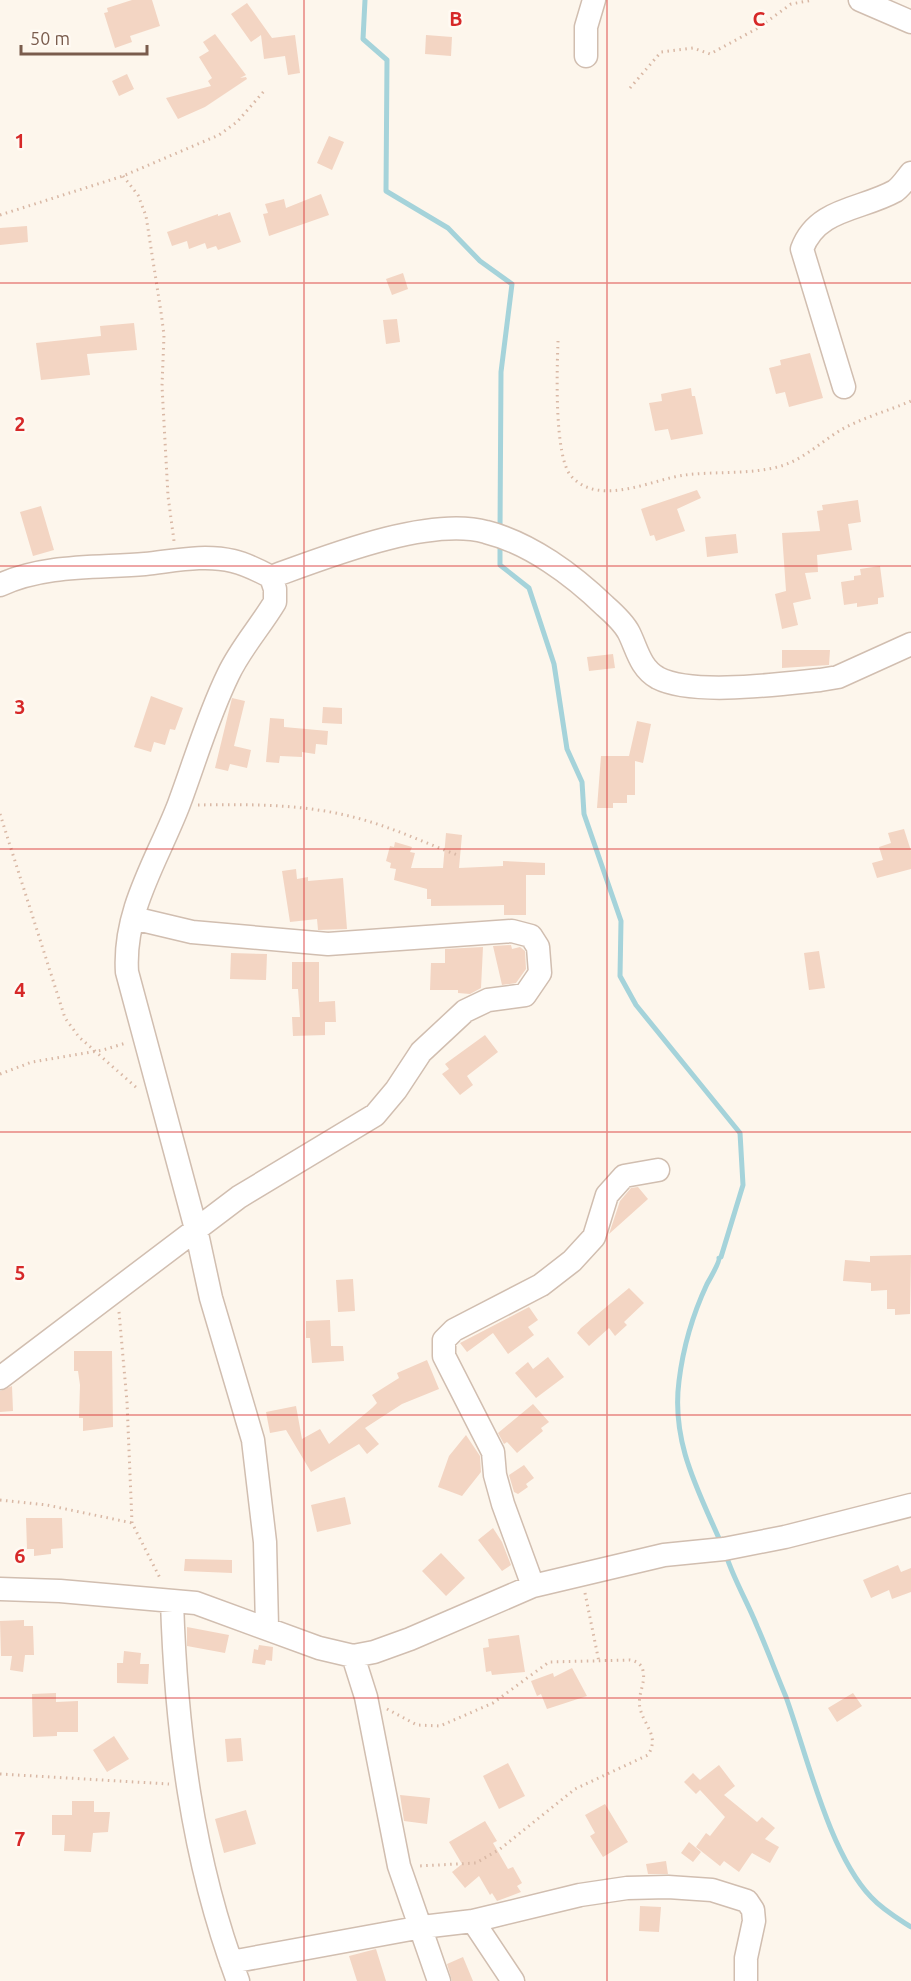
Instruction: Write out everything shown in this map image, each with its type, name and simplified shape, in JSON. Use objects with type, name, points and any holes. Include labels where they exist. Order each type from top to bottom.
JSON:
[{"type":"street","points":[[586,56],[586,27],[594,0]]},
{"type":"street","points":[[860,0],[911,22]]},
{"type":"street","points":[[844,387],[802,249],[807,234],[818,222],[897,190],[911,173]]},
{"type":"street","points":[[0,585],[44,573],[176,559],[231,560],[271,577],[363,543],[449,530],[484,531],[523,545],[604,605],[628,631],[641,661],[659,679],[705,688],[820,680],[838,677],[911,644]]},
{"type":"street","points":[[267,1627],[265,1542],[253,1440],[212,1298],[196,1229],[127,972],[127,933],[139,897],[178,806],[228,674],[275,602],[275,589],[271,577]]},
{"type":"street","points":[[0,1378],[239,1197],[375,1115],[396,1090],[421,1052],[465,1011],[488,1000],[525,995],[540,974],[538,947],[531,936],[512,931],[328,944],[192,932],[133,918]]},
{"type":"street","points":[[532,1586],[503,1504],[495,1474],[493,1452],[444,1356],[444,1340],[454,1330],[541,1285],[572,1261],[594,1237],[607,1195],[624,1176],[658,1170]]},
{"type":"street","points":[[0,1589],[60,1591],[196,1603],[267,1627],[319,1648],[353,1656],[374,1652],[410,1639],[532,1586],[664,1555],[724,1549],[785,1537],[911,1505]]},
{"type":"street","points":[[172,1601],[175,1691],[187,1785],[205,1872],[235,1972],[422,1927],[473,1921],[580,1895],[627,1888],[712,1890],[747,1901],[753,1910],[746,1981]]},
{"type":"street","points":[[353,1656],[366,1697],[399,1866],[439,1981]]},
{"type":"street","points":[[473,1921],[513,1981]]},
{"type":"path","points":[[630,88],[660,52],[693,48],[710,54],[758,28],[791,4],[813,0]]},
{"type":"path","points":[[0,215],[123,176],[219,135],[237,122],[265,90]]},
{"type":"path","points":[[123,176],[138,195],[146,216],[161,312],[164,335],[162,386],[168,496],[176,559]]},
{"type":"path","points":[[558,341],[557,399],[564,462],[570,475],[579,483],[591,488],[638,488],[683,475],[780,466],[799,459],[842,430],[911,401]]},
{"type":"path","points":[[178,806],[263,804],[322,810],[364,820],[460,856]]},
{"type":"path","points":[[0,814],[65,1018],[79,1037],[126,1076],[145,1097]]},
{"type":"path","points":[[0,1074],[32,1062],[96,1051],[145,1037]]},
{"type":"path","points":[[117,1290],[127,1402],[132,1523],[172,1601]]},
{"type":"path","points":[[0,1500],[47,1505],[132,1523]]},
{"type":"path","points":[[580,1574],[599,1662]]},
{"type":"path","points":[[366,1697],[417,1725],[440,1726],[493,1703],[549,1662],[630,1660],[641,1666],[644,1672],[639,1696],[640,1710],[653,1734],[652,1749],[648,1755],[575,1789],[500,1849],[476,1863],[441,1867],[399,1866]]},
{"type":"path","points":[[0,1774],[187,1785]]},
{"type":"building","points":[[132,0],[152,0],[160,26],[130,36],[132,42],[115,48],[104,13],[108,12],[107,8]]},
{"type":"building","points":[[247,3],[272,38],[295,35],[300,73],[288,75],[285,56],[264,59],[261,35],[251,42],[231,14]]},
{"type":"building","points":[[215,34],[246,75],[240,78],[246,77],[247,79],[205,107],[178,119],[166,98],[211,86],[208,81],[212,78],[199,57],[209,51],[203,42]]},
{"type":"building","points":[[426,35],[452,37],[451,56],[425,54]]},
{"type":"building","points":[[127,74],[134,89],[119,96],[112,81]]},
{"type":"building","points":[[329,136],[344,142],[332,170],[317,163]]},
{"type":"building","points":[[321,194],[329,215],[269,236],[263,214],[268,213],[265,204],[284,199],[286,208]]},
{"type":"building","points":[[230,212],[241,242],[218,250],[216,246],[207,249],[205,243],[189,249],[187,241],[172,246],[167,232]]},
{"type":"building","points":[[27,226],[28,242],[0,245],[0,228]]},
{"type":"building","points":[[403,273],[408,289],[392,295],[386,279]]},
{"type":"building","points":[[397,319],[400,342],[386,344],[383,320]]},
{"type":"building","points":[[134,323],[137,350],[87,354],[90,375],[41,380],[36,343],[101,336],[100,326]]},
{"type":"building","points":[[810,353],[823,398],[789,407],[785,392],[776,394],[769,368],[781,365],[780,360]]},
{"type":"building","points":[[691,388],[692,396],[695,396],[703,434],[671,440],[668,429],[655,431],[649,403],[662,401],[661,394]]},
{"type":"building","points":[[697,490],[701,498],[677,509],[685,531],[656,541],[654,535],[650,536],[641,509]]},
{"type":"building","points":[[858,500],[861,522],[848,524],[852,550],[817,555],[818,572],[805,573],[811,599],[793,603],[798,625],[782,629],[775,594],[786,591],[782,533],[820,531],[817,511],[823,510],[822,505]]},
{"type":"building","points":[[41,506],[54,550],[33,556],[20,512]]},
{"type":"building","points":[[736,534],[738,553],[707,557],[705,537]]},
{"type":"building","points":[[880,566],[884,597],[878,598],[878,604],[857,607],[857,603],[844,605],[841,582],[854,580],[854,576],[861,575],[860,569]]},
{"type":"building","points":[[782,650],[830,650],[829,665],[782,668]]},
{"type":"building","points":[[613,654],[615,668],[589,671],[587,657]]},
{"type":"building","points":[[151,696],[183,708],[175,730],[170,729],[165,745],[154,742],[151,752],[134,747]]},
{"type":"building","points":[[232,698],[245,701],[234,746],[251,750],[247,768],[230,764],[228,771],[215,768]]},
{"type":"building","points":[[323,707],[342,708],[342,724],[322,723]]},
{"type":"building","points":[[270,718],[284,719],[284,727],[328,731],[327,745],[316,744],[315,754],[302,752],[302,757],[280,756],[279,763],[266,762]]},
{"type":"building","points":[[637,721],[651,724],[643,763],[635,761],[635,795],[627,795],[627,803],[613,803],[613,808],[597,808],[601,756],[629,756]]},
{"type":"building","points":[[904,829],[911,851],[911,869],[877,878],[872,863],[883,860],[879,847],[891,843],[888,833]]},
{"type":"building","points":[[446,833],[462,835],[459,868],[503,866],[503,861],[545,863],[545,875],[526,875],[526,915],[504,915],[504,905],[431,906],[431,899],[427,899],[427,889],[394,880],[396,869],[390,868],[391,863],[386,861],[390,846],[394,847],[395,842],[412,847],[410,852],[415,853],[411,868],[443,868]]},
{"type":"building","points":[[296,869],[297,879],[308,877],[308,881],[343,878],[347,929],[318,930],[317,919],[290,922],[282,871]]},
{"type":"building","points":[[511,945],[512,949],[520,947],[525,951],[526,969],[516,983],[502,985],[493,946]]},
{"type":"building","points":[[483,947],[481,988],[470,994],[458,993],[458,990],[430,990],[431,963],[445,963],[445,949]]},
{"type":"building","points":[[819,951],[825,988],[809,990],[804,953]]},
{"type":"building","points":[[231,953],[267,954],[266,980],[230,979]]},
{"type":"building","points":[[292,962],[319,962],[319,1002],[335,1001],[336,1022],[325,1022],[325,1035],[293,1036],[292,1017],[300,1017],[298,989],[292,989]]},
{"type":"building","points":[[485,1035],[498,1052],[467,1076],[473,1085],[460,1095],[442,1074],[449,1069],[445,1064]]},
{"type":"building","points":[[638,1187],[648,1199],[609,1234],[620,1201],[631,1188]]},
{"type":"building","points":[[911,1255],[910,1314],[895,1315],[895,1309],[887,1309],[887,1290],[871,1291],[871,1283],[843,1281],[845,1260],[870,1262],[870,1256]]},
{"type":"building","points":[[353,1279],[355,1311],[338,1312],[336,1280]]},
{"type":"building","points":[[629,1288],[644,1303],[624,1322],[627,1325],[615,1336],[609,1328],[589,1346],[577,1333]]},
{"type":"building","points":[[529,1307],[538,1320],[528,1327],[534,1335],[508,1354],[493,1333],[467,1352],[460,1343]]},
{"type":"building","points":[[330,1320],[331,1346],[343,1346],[344,1361],[312,1363],[310,1338],[306,1338],[306,1321]]},
{"type":"building","points":[[74,1351],[112,1351],[113,1427],[83,1431],[83,1418],[79,1418],[80,1385],[78,1371],[74,1371]]},
{"type":"building","points":[[548,1357],[564,1377],[536,1398],[515,1373],[528,1362],[533,1369]]},
{"type":"building","points":[[427,1360],[439,1389],[402,1404],[365,1428],[379,1444],[367,1454],[359,1444],[311,1472],[286,1430],[270,1433],[266,1412],[296,1406],[302,1439],[320,1429],[329,1444],[377,1403],[372,1395],[399,1378],[397,1373]]},
{"type":"building","points":[[12,1386],[13,1411],[0,1412],[0,1391]]},
{"type":"building","points":[[533,1404],[549,1422],[541,1428],[543,1431],[517,1453],[507,1442],[504,1444],[498,1433]]},
{"type":"building","points":[[466,1435],[480,1456],[481,1472],[462,1496],[438,1487],[449,1456]]},
{"type":"building","points":[[524,1465],[534,1478],[526,1484],[528,1487],[518,1494],[514,1492],[509,1475]]},
{"type":"building","points":[[345,1497],[351,1524],[317,1532],[311,1505]]},
{"type":"building","points":[[26,1518],[62,1518],[63,1548],[51,1549],[51,1554],[34,1556],[34,1549],[27,1549]]},
{"type":"building","points":[[493,1528],[502,1542],[511,1565],[502,1571],[478,1540]]},
{"type":"building","points":[[441,1553],[465,1578],[446,1596],[422,1571]]},
{"type":"building","points":[[185,1559],[232,1560],[232,1573],[184,1571]]},
{"type":"building","points":[[898,1565],[901,1572],[911,1568],[911,1592],[892,1599],[889,1590],[871,1598],[863,1580]]},
{"type":"building","points":[[24,1620],[24,1626],[33,1626],[34,1655],[25,1655],[23,1672],[10,1670],[12,1656],[1,1656],[0,1621]]},
{"type":"building","points":[[187,1627],[229,1635],[225,1653],[187,1646]]},
{"type":"building","points":[[519,1635],[525,1672],[492,1675],[491,1671],[486,1672],[483,1648],[489,1647],[488,1639]]},
{"type":"building","points":[[259,1645],[273,1647],[272,1661],[266,1660],[265,1665],[252,1663],[254,1649],[258,1650]]},
{"type":"building","points":[[124,1651],[141,1653],[140,1664],[149,1664],[148,1684],[117,1683],[117,1663],[123,1663]]},
{"type":"building","points":[[572,1668],[587,1696],[547,1709],[541,1694],[537,1696],[531,1681],[553,1673],[554,1677]]},
{"type":"building","points":[[56,1693],[56,1702],[78,1701],[78,1732],[57,1732],[57,1736],[33,1737],[32,1694]]},
{"type":"building","points":[[853,1693],[862,1706],[837,1722],[828,1708]]},
{"type":"building","points":[[114,1736],[129,1759],[107,1772],[93,1750]]},
{"type":"building","points":[[241,1738],[243,1761],[227,1762],[225,1739]]},
{"type":"building","points":[[508,1763],[525,1796],[499,1809],[483,1776]]},
{"type":"building","points":[[719,1765],[735,1786],[724,1795],[757,1822],[762,1817],[775,1828],[765,1839],[779,1847],[770,1863],[752,1853],[739,1872],[724,1861],[720,1866],[696,1847],[706,1833],[710,1836],[725,1817],[700,1790],[696,1794],[684,1782],[693,1773],[700,1780]]},
{"type":"building","points":[[400,1795],[430,1798],[427,1824],[404,1821]]},
{"type":"building","points":[[72,1801],[94,1801],[94,1812],[110,1812],[108,1832],[93,1833],[91,1852],[64,1851],[65,1835],[52,1835],[52,1815],[72,1815]]},
{"type":"building","points":[[605,1804],[628,1842],[603,1857],[590,1836],[595,1833],[585,1815]]},
{"type":"building","points":[[246,1810],[256,1844],[224,1853],[215,1819]]},
{"type":"building","points":[[485,1821],[497,1841],[493,1843],[508,1869],[513,1867],[522,1883],[517,1886],[521,1892],[497,1901],[492,1893],[490,1895],[479,1876],[465,1888],[452,1872],[462,1864],[449,1842]]},
{"type":"building","points":[[689,1842],[701,1852],[693,1862],[681,1853]]},
{"type":"building","points":[[666,1861],[668,1874],[648,1874],[646,1864]]},
{"type":"building","points":[[640,1906],[661,1907],[659,1932],[639,1931]]},
{"type":"building","points":[[376,1949],[386,1981],[357,1981],[349,1956]]},
{"type":"building","points":[[463,1957],[473,1981],[452,1981],[447,1964]]},
{"type":"waterway","points":[[365,0],[363,39],[387,60],[386,191],[448,228],[480,261],[512,284],[501,372],[500,531]]},
{"type":"waterway","points":[[500,544],[500,565],[529,588],[554,664],[567,749],[582,782],[584,814],[621,921],[620,976],[636,1005],[740,1133],[743,1185],[721,1257]]},
{"type":"waterway","points":[[719,1258],[689,1331],[679,1381],[678,1403],[679,1425],[688,1465],[721,1543]]},
{"type":"waterway","points":[[726,1555],[786,1697],[831,1830],[843,1855],[856,1878],[871,1897],[885,1910],[911,1927]]}]
